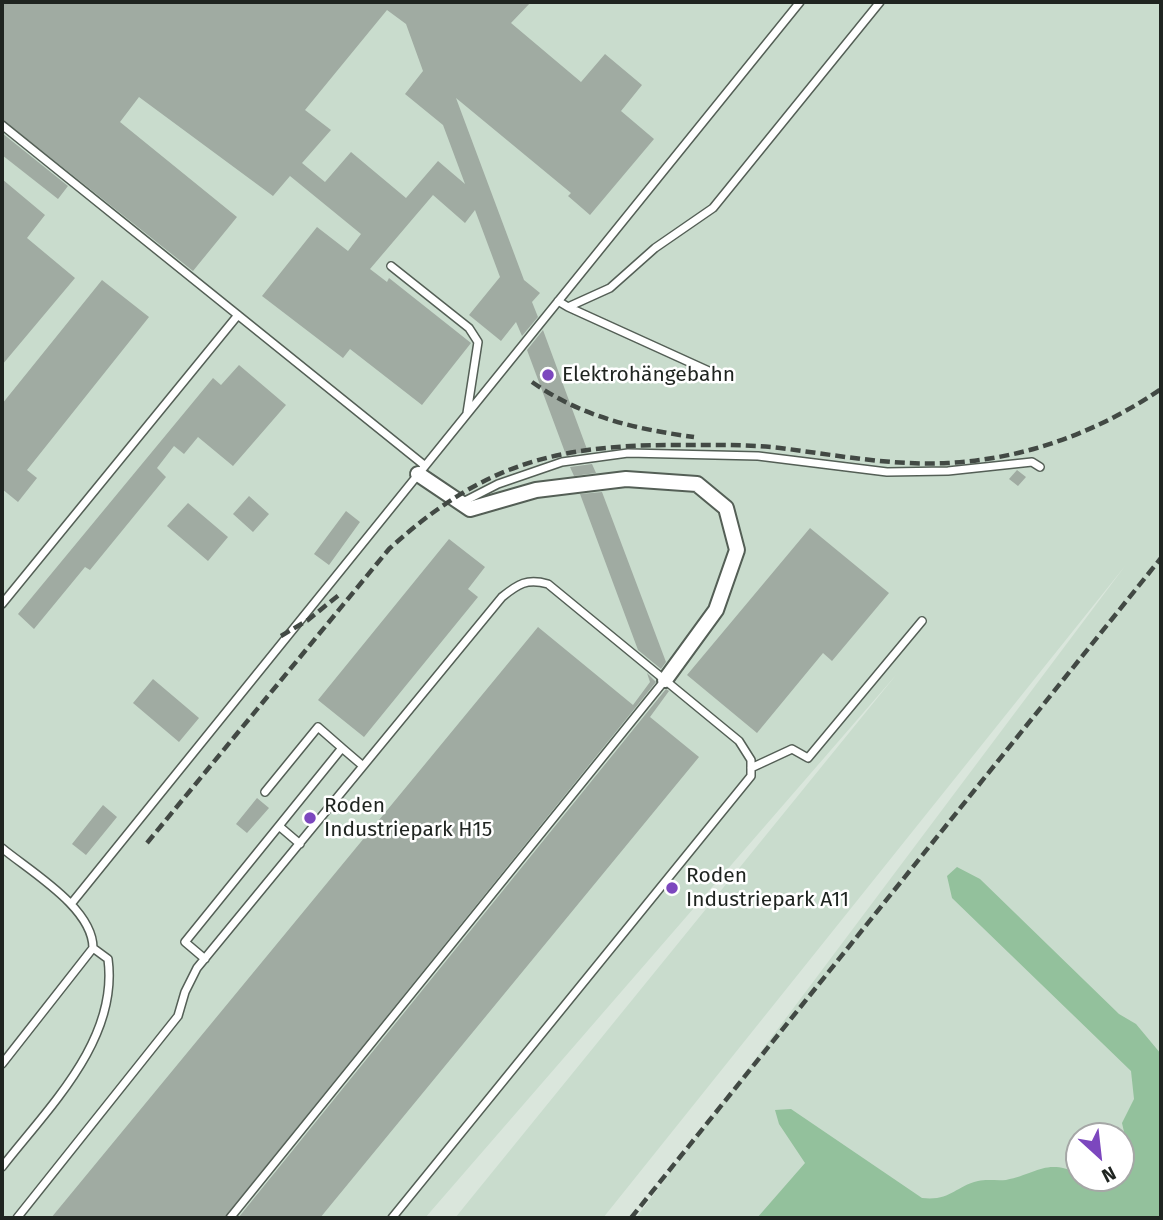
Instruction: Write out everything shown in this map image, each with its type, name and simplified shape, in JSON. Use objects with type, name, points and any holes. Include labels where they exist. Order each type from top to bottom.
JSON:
[{"type":"street","points":[[421,469],[459,505],[470,509],[537,490],[626,479],[697,484],[726,508],[737,550],[716,610],[665,680]]},
{"type":"lane","points":[[71,904],[800,2]]},
{"type":"lane","points":[[568,307],[610,288],[656,248],[712,208],[880,2]]},
{"type":"lane","points":[[2,125],[238,315],[421,469]]},
{"type":"lane","points":[[391,266],[469,328],[478,342],[467,414]]},
{"type":"lane","points":[[558,301],[711,372]]},
{"type":"lane","points":[[2,604],[238,315]]},
{"type":"lane","points":[[459,505],[498,484],[562,462],[628,453],[758,456],[887,472],[948,471],[1032,461],[1040,467]]},
{"type":"lane","points":[[17,1218],[178,1016],[185,992],[205,959],[502,597],[519,583],[531,580],[548,584],[739,741],[751,760],[751,776],[392,1218]]},
{"type":"lane","points":[[751,768],[792,749],[808,758],[922,621]]},
{"type":"lane","points":[[230,1218],[665,680]]},
{"type":"lane","points":[[265,792],[318,727],[363,766]]},
{"type":"lane","points":[[205,959],[185,942],[342,748]]},
{"type":"lane","points":[[279,826],[300,844]]},
{"type":"lane","points":[[2,848],[71,904],[86,919],[93,934],[93,947],[2,1064]]},
{"type":"lane","points":[[2,1167],[72,1079],[94,1040],[111,983],[108,959],[93,947]]},
{"type":"shaded area","points":[[2,2],[1161,2],[1161,1218],[636,1218],[1125,566],[603,1218],[455,1218],[896,675],[425,1218],[2,1218]]},
{"type":"green space","points":[[957,867],[980,879],[1119,1014],[1136,1024],[1161,1054],[1161,1218],[757,1218],[805,1163],[779,1124],[775,1110],[791,1109],[922,1198],[946,1196],[978,1181],[1006,1180],[1050,1167],[1065,1168],[1065,1192],[1135,1192],[1135,1122],[1122,1122],[1134,1099],[1131,1071],[952,898],[947,876]]},
{"type":"building","points":[[2,2],[531,2],[511,23],[581,82],[605,54],[642,85],[621,111],[654,139],[590,215],[568,196],[571,193],[456,98],[524,280],[540,293],[532,302],[538,317],[522,336],[516,322],[501,341],[469,315],[500,277],[475,210],[465,223],[433,195],[370,269],[387,282],[389,278],[471,343],[422,405],[350,349],[343,358],[262,296],[317,227],[348,251],[361,234],[290,176],[273,196],[139,97],[120,122],[237,217],[193,271],[2,119]],"holes":[[[387,10],[406,24],[423,71],[405,94],[443,125],[465,184],[438,161],[406,198],[351,152],[325,182],[302,163],[331,130],[305,110]]]},
{"type":"building","points":[[2,133],[68,186],[58,199],[2,155]]},
{"type":"building","points":[[2,179],[45,215],[27,238],[75,278],[2,365]]},
{"type":"building","points":[[102,280],[149,317],[27,470],[37,478],[18,502],[2,489],[2,404]]},
{"type":"building","points":[[543,330],[588,452],[566,455],[527,350]]},
{"type":"building","points":[[239,365],[286,405],[233,466],[198,437],[184,454],[174,446],[157,468],[166,477],[90,570],[85,567],[34,629],[18,614],[213,378],[221,385]]},
{"type":"building","points":[[592,464],[596,473],[574,476],[570,467]]},
{"type":"building","points":[[1017,470],[1026,477],[1018,486],[1009,479]]},
{"type":"building","points":[[602,492],[666,662],[661,669],[638,650],[580,494]]},
{"type":"building","points":[[249,496],[269,514],[253,532],[233,514]]},
{"type":"building","points":[[188,503],[228,537],[208,561],[167,526]]},
{"type":"building","points":[[346,511],[360,522],[329,565],[314,554]]},
{"type":"building","points":[[810,528],[889,593],[832,661],[823,653],[757,733],[687,675]]},
{"type":"building","points":[[449,539],[485,567],[468,589],[478,597],[364,737],[318,700]]},
{"type":"building","points":[[538,627],[633,705],[650,682],[647,673],[656,682],[224,1218],[51,1218]]},
{"type":"building","points":[[153,679],[199,718],[179,742],[133,703]]},
{"type":"building","points":[[666,689],[669,691],[650,717],[699,757],[320,1218],[238,1218]]},
{"type":"building","points":[[257,798],[269,808],[247,833],[236,824]]},
{"type":"building","points":[[103,805],[117,817],[86,855],[72,844]]},
{"type":"railway","points":[[532,382],[570,404],[610,420],[694,437]]},
{"type":"railway","points":[[147,843],[389,549],[422,521],[487,480],[554,456],[630,446],[753,446],[927,464],[977,460],[1005,456],[1060,441],[1112,418],[1161,389]]},
{"type":"railway","points":[[631,1218],[1161,558]]},
{"type":"railway","points":[[281,636],[308,620],[340,594]]},
{"type":"place","name":"Elektrohängebahn","points":[[548,375]]},
{"type":"place","name":"Roden Industriepark H15","points":[[310,818]]},
{"type":"place","name":"Roden Industriepark A11","points":[[672,888]]}]
